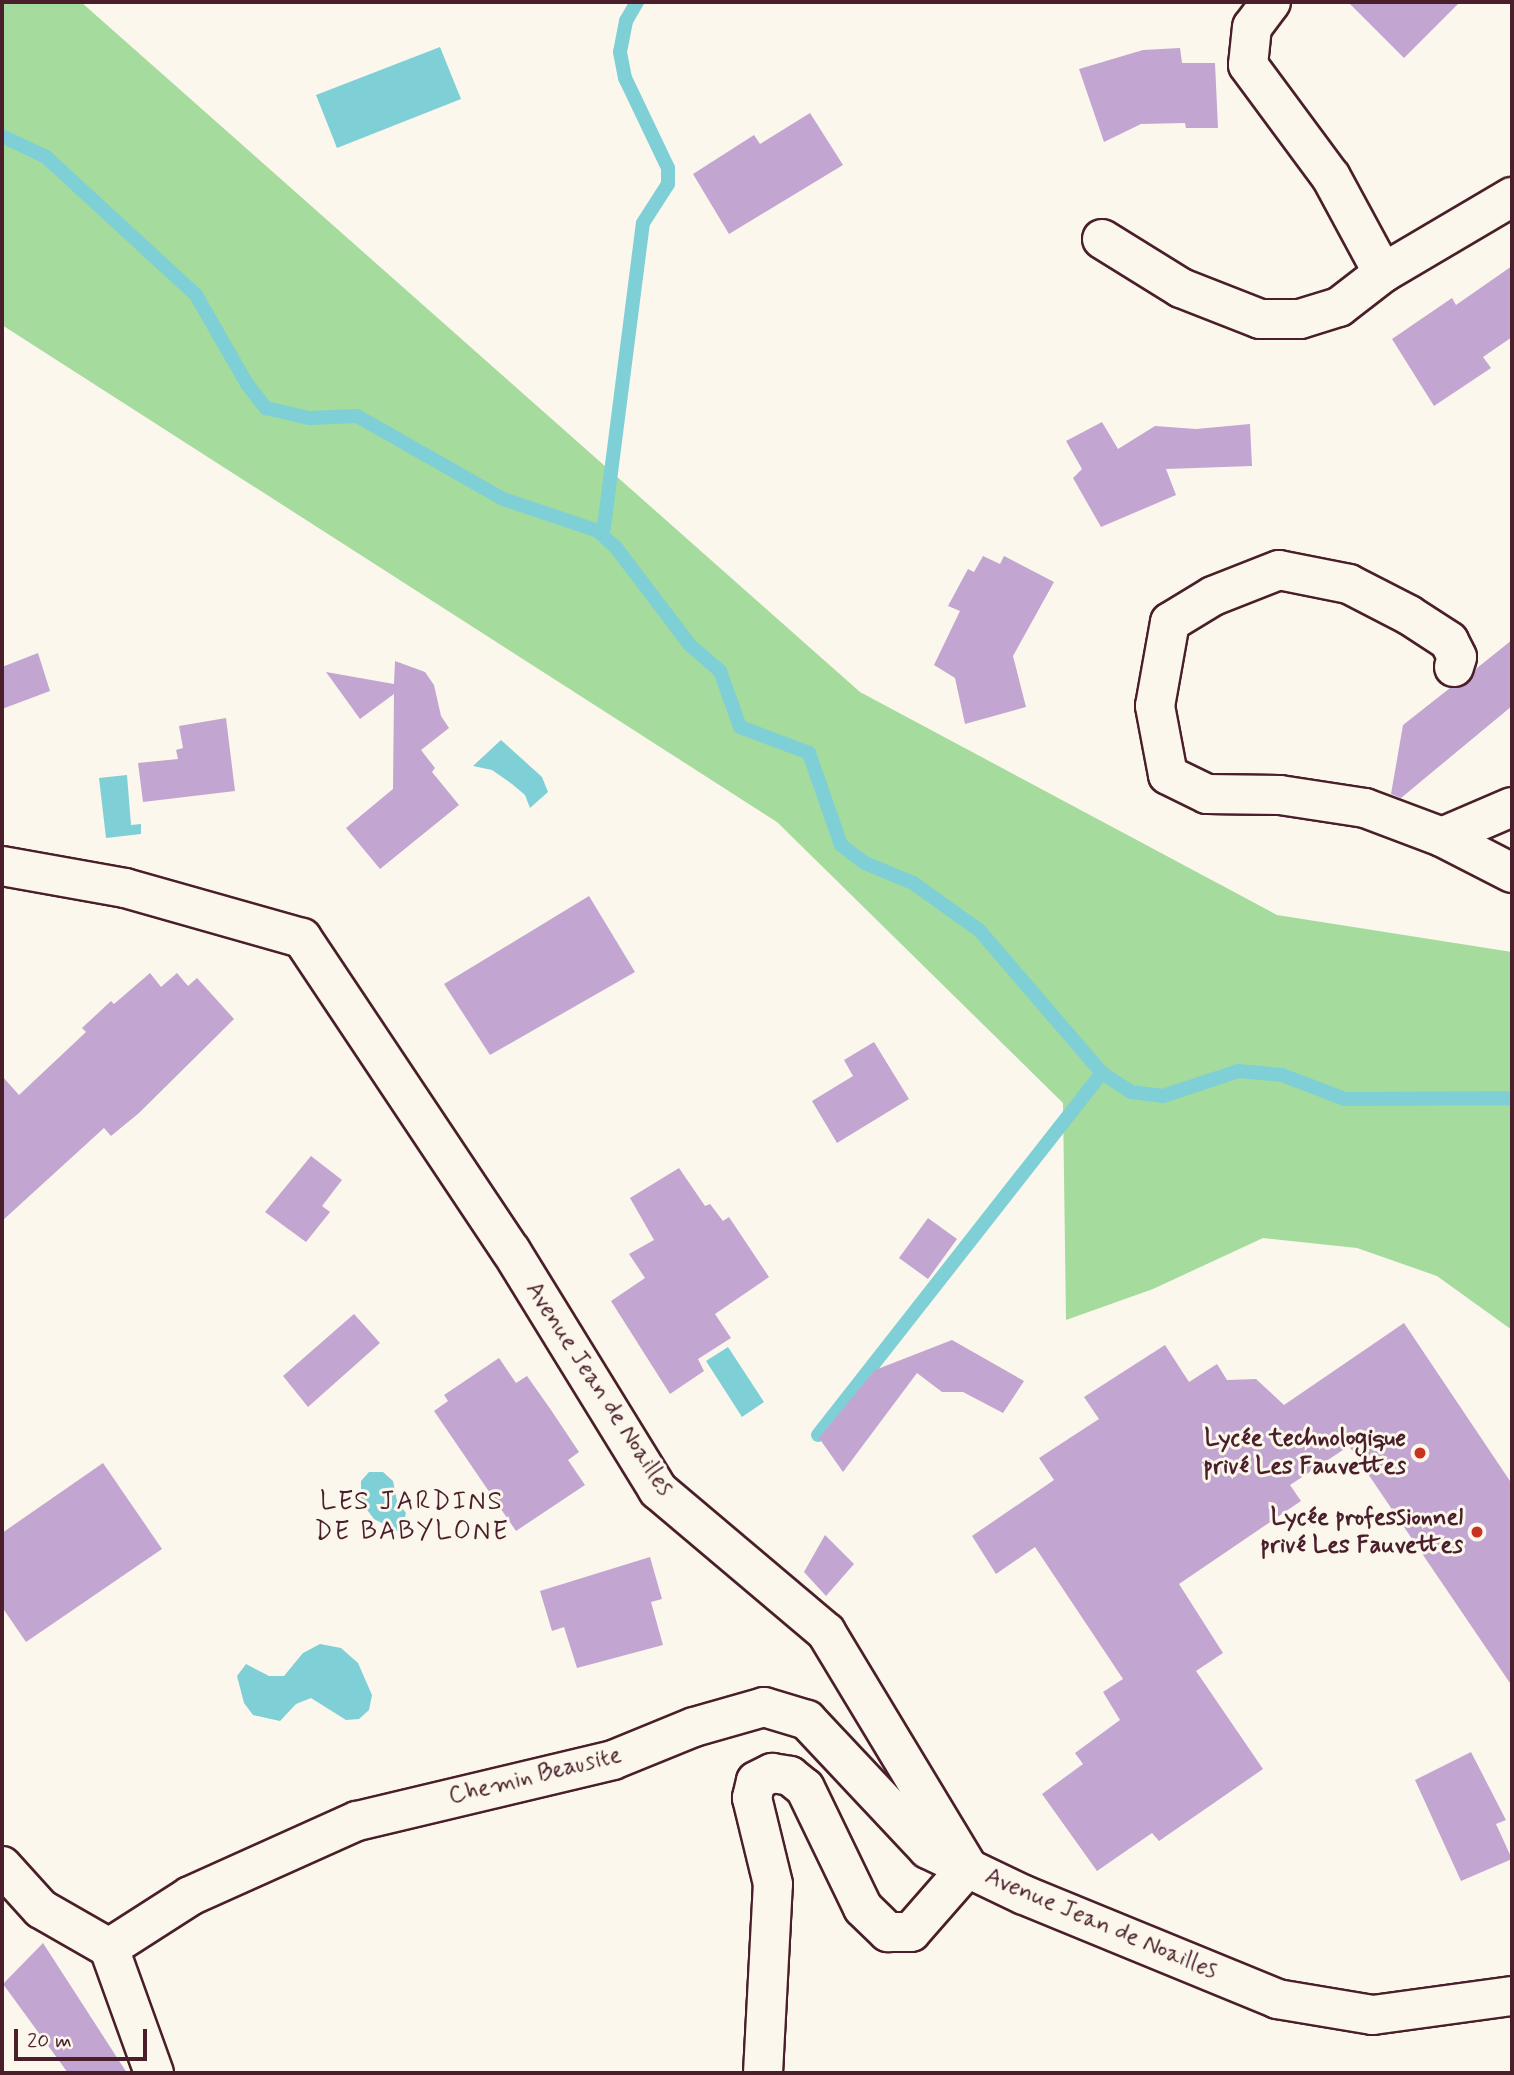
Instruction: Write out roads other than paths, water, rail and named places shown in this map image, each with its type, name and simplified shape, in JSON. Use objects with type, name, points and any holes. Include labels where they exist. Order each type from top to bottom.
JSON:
[{"type":"street","points":[[1271,2],[1252,27],[1248,65],[1331,177],[1383,273]]},
{"type":"street","points":[[1102,239],[1181,288],[1260,318],[1300,319],[1339,307],[1383,273],[1512,198]]},
{"type":"street","points":[[1454,667],[1457,657],[1449,641],[1409,615],[1349,584],[1279,570],[1213,596],[1170,622],[1155,706],[1168,775],[1207,794],[1280,795],[1365,808],[1442,838],[1512,873]]},
{"type":"street","points":[[1442,838],[1512,807]]},
{"type":"street","name":"Avenue Jean de Noailles","points":[[2,866],[125,888],[302,938],[511,1251],[658,1490],[826,1632],[968,1867],[1024,1895],[1277,1998],[1373,2015],[1512,1996]]},
{"type":"street","name":"Chemin Beausite","points":[[109,1948],[190,1896],[357,1821],[614,1760],[694,1727],[764,1707],[807,1720],[928,1849],[968,1867]]},
{"type":"street","points":[[763,2073],[773,1884],[752,1798],[756,1781],[772,1773],[790,1776],[805,1788],[863,1908],[888,1932],[911,1932],[968,1867]]},
{"type":"street","points":[[2,1866],[41,1909],[109,1948],[154,2073]]},
{"type":"water","points":[[440,47],[461,99],[337,148],[316,95]]},
{"type":"water","points":[[501,740],[542,777],[548,792],[530,808],[525,795],[512,784],[492,770],[473,766]]},
{"type":"water","points":[[127,775],[131,825],[141,824],[141,834],[106,838],[99,778]]},
{"type":"water","points":[[728,1347],[764,1402],[742,1417],[706,1361]]},
{"type":"water","points":[[369,1472],[383,1472],[393,1481],[397,1501],[406,1513],[401,1533],[374,1519],[361,1502],[361,1481]]},
{"type":"water","points":[[320,1644],[341,1648],[358,1663],[372,1695],[369,1710],[359,1719],[346,1720],[311,1698],[296,1704],[280,1721],[253,1715],[244,1703],[237,1676],[246,1664],[269,1676],[284,1676],[303,1653]]},
{"type":"waterway","points":[[598,531],[604,527],[643,223],[668,184],[668,168],[625,78],[620,52],[626,21],[637,2]]},
{"type":"waterway","points":[[2,136],[46,157],[196,295],[247,384],[266,408],[309,418],[357,416],[503,499],[598,531],[617,549],[690,645],[720,671],[740,727],[809,753],[841,845],[865,863],[913,883],[979,930],[1102,1073],[1131,1092],[1163,1096],[1238,1071],[1282,1075],[1345,1099],[1512,1098]]},
{"type":"waterway","points":[[818,1435],[1102,1073]]},
{"type":"place","name":"Lycée technologique privé Les Fauvettes","points":[[1420,1453]]},
{"type":"place","name":"Lycée professionnel privé Les Fauvettes","points":[[1477,1532]]},
{"type":"district","name":"LES JARDINS DE BABYLONE","points":[[412,1518]]}]
